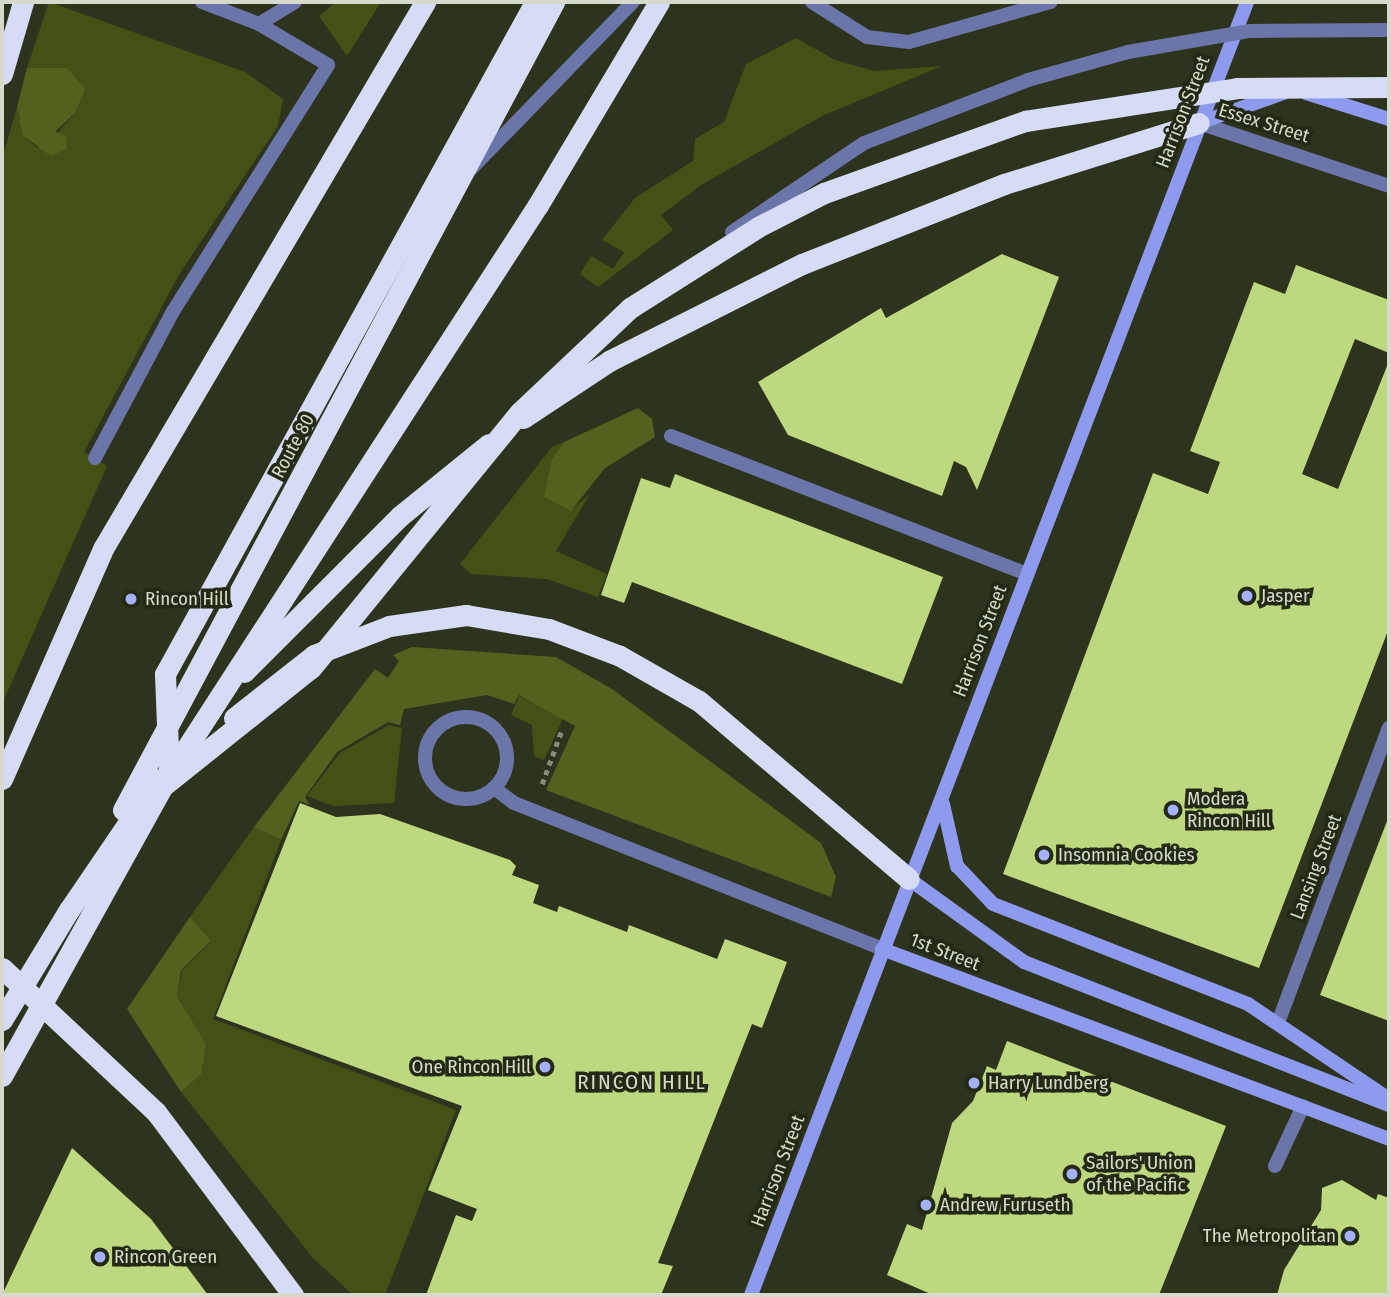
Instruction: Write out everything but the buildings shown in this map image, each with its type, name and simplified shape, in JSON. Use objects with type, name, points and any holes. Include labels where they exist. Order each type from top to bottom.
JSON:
[{"type":"highway","points":[[2,74],[23,2]]},
{"type":"highway","points":[[2,779],[58,640],[135,491],[425,2]]},
{"type":"highway","points":[[166,780],[165,674],[535,2]]},
{"type":"highway","name":"Route 80","points":[[69,910],[464,176],[554,2]]},
{"type":"highway","points":[[2,1076],[166,780],[538,205],[659,2]]},
{"type":"highway","points":[[166,780],[312,668],[519,413],[630,308],[758,227],[824,194],[1013,124],[1195,92],[1389,87]]},
{"type":"highway","points":[[2,1020],[69,910],[161,775],[267,644],[400,516],[540,405],[640,344],[802,264],[1004,184],[1199,123]]},
{"type":"highway","points":[[69,910],[211,739],[280,678],[354,636],[422,618],[466,615],[575,637],[676,685],[756,744],[909,880]]},
{"type":"highway","points":[[2,968],[156,1112],[293,1295]]},
{"type":"main road","name":"Harrison Street","points":[[751,1295],[942,791],[1247,2]]},
{"type":"main road","name":"Essex Street","points":[[1199,123],[1295,89],[1389,119]]},
{"type":"main road","points":[[942,791],[957,866],[993,904],[1279,1020],[1389,1099]]},
{"type":"main road","points":[[909,880],[1024,962],[1389,1106]]},
{"type":"main road","name":"1st Street","points":[[882,949],[1389,1139]]},
{"type":"street","points":[[95,458],[172,313],[328,65],[259,24],[202,2]]},
{"type":"street","points":[[259,24],[295,2]]},
{"type":"street","points":[[464,176],[633,2]]},
{"type":"street","points":[[812,2],[849,30],[909,42],[1050,2]]},
{"type":"street","points":[[630,308],[834,161],[965,101],[1085,63],[1188,41],[1308,26],[1389,30]]},
{"type":"street","name":"Essex Street","points":[[1199,123],[1389,186]]},
{"type":"street","points":[[671,436],[1027,574]]},
{"type":"street","points":[[465,716],[501,736],[507,764],[494,788],[457,799],[435,786],[425,749],[439,726],[465,716]]},
{"type":"street","name":"Lansing Street","points":[[1279,1020],[1389,728]]},
{"type":"street","name":"1st Street","points":[[494,788],[532,810],[882,949]]},
{"type":"street","points":[[1275,1166],[1303,1106]]},
{"type":"path","points":[[540,788],[561,733]]},
{"type":"green space","points":[[49,2],[245,72],[283,99],[278,126],[180,273],[84,452],[107,466],[2,704],[2,159],[17,107],[23,136],[36,147],[44,148],[75,113],[67,68],[27,68]]},
{"type":"green space","points":[[336,2],[381,2],[347,56],[319,16]]},
{"type":"green space","points":[[796,38],[835,60],[874,71],[942,66],[822,116],[701,185],[661,215],[673,230],[598,287],[580,274],[591,256],[613,269],[624,252],[602,240],[635,198],[693,161],[695,139],[724,122],[746,64]]},
{"type":"green space","points":[[27,68],[67,68],[85,89],[75,113],[55,132],[67,136],[66,149],[51,156],[23,136],[17,107]]},
{"type":"green space","points":[[638,408],[652,419],[655,437],[605,468],[571,511],[544,497],[552,459],[564,442]]},
{"type":"green space","points":[[564,442],[552,459],[571,510],[590,494],[556,551],[607,574],[598,597],[547,579],[471,574],[460,564],[552,447]]},
{"type":"green space","points":[[412,647],[556,657],[612,689],[821,843],[836,877],[831,897],[546,790],[575,726],[519,695],[514,704],[487,695],[404,709],[400,725],[388,722],[337,752],[305,797],[310,805],[299,801],[281,840],[254,827],[375,669],[388,678],[399,661],[393,655]]},
{"type":"green space","points":[[519,696],[564,716],[544,760],[534,756],[532,725],[511,715]]},
{"type":"green space","points":[[389,725],[402,728],[394,803],[333,806],[307,796],[340,753]]},
{"type":"green space","points":[[254,827],[281,840],[213,1019],[456,1110],[385,1295],[353,1295],[313,1258],[181,1092],[201,1073],[177,997],[182,970],[211,942],[190,917]]},
{"type":"green space","points":[[190,917],[211,941],[181,970],[177,997],[206,1044],[201,1074],[181,1092],[127,1009]]},
{"type":"place","name":"Jasper","points":[[1247,596]]},
{"type":"place","name":"Rincon Hill","points":[[131,599]]},
{"type":"place","name":"Modera Rincon Hill","points":[[1173,810]]},
{"type":"place","name":"Insomnia Cookies","points":[[1044,855]]},
{"type":"place","name":"One Rincon Hill","points":[[545,1067]]},
{"type":"place","name":"Harry Lundberg","points":[[974,1083]]},
{"type":"place","name":"Sailors' Union of the Pacific","points":[[1072,1174]]},
{"type":"place","name":"Andrew Furuseth","points":[[926,1205]]},
{"type":"place","name":"The Metropolitan","points":[[1350,1236]]},
{"type":"place","name":"Rincon Green","points":[[100,1257]]},
{"type":"district","name":"RINCON HILL","points":[[642,1082]]}]
